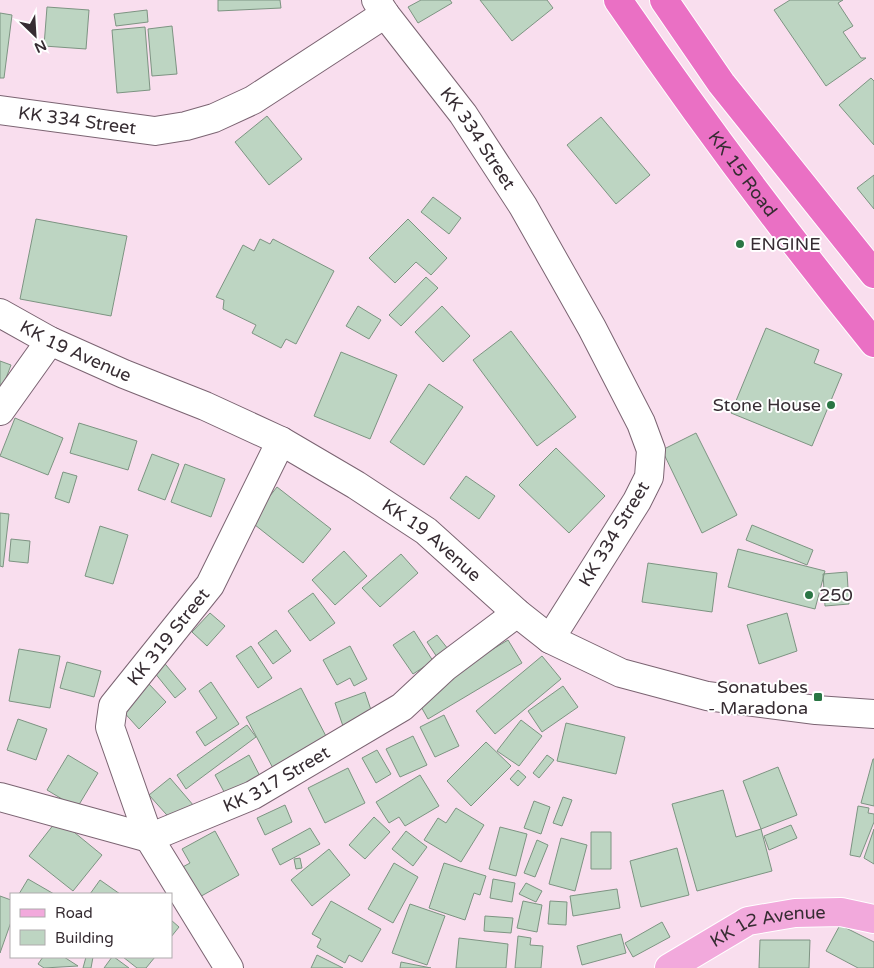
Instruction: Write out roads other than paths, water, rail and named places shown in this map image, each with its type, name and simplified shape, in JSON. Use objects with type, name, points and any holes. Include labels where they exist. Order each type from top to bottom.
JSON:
[{"type":"highway","name":"KK 15 Road","points":[[618,0],[698,117],[801,253],[874,343]]},
{"type":"highway","points":[[664,0],[720,83],[874,274]]},
{"type":"main road","name":"KK 12 Avenue","points":[[669,968],[748,921],[805,913],[841,912],[874,919]]},
{"type":"street","name":"KK 334 Street","points":[[0,110],[155,131],[186,126],[214,118],[253,100],[380,7],[463,114],[524,206],[619,380],[641,423],[651,450],[649,477],[637,501],[550,639]]},
{"type":"street","name":"KK 19 Avenue","points":[[0,313],[50,341],[124,374],[205,406],[281,441],[356,485],[426,531],[517,613],[550,639],[621,673],[707,696],[816,710],[874,714]]},
{"type":"street","points":[[0,411],[50,341]]},
{"type":"street","name":"KK 319 Street","points":[[229,968],[149,838],[110,727],[113,706],[210,585],[281,441]]},
{"type":"street","name":"KK 317 Street","points":[[149,838],[253,795],[402,707],[444,667],[517,613]]},
{"type":"street","points":[[0,797],[149,838]]},
{"type":"place","name":"ENGINE","points":[[740,244]]},
{"type":"place","name":"Stone House","points":[[831,405]]},
{"type":"place","name":"250","points":[[809,595]]},
{"type":"place","name":"Sonatubes - Maradona","points":[[818,697]]}]
